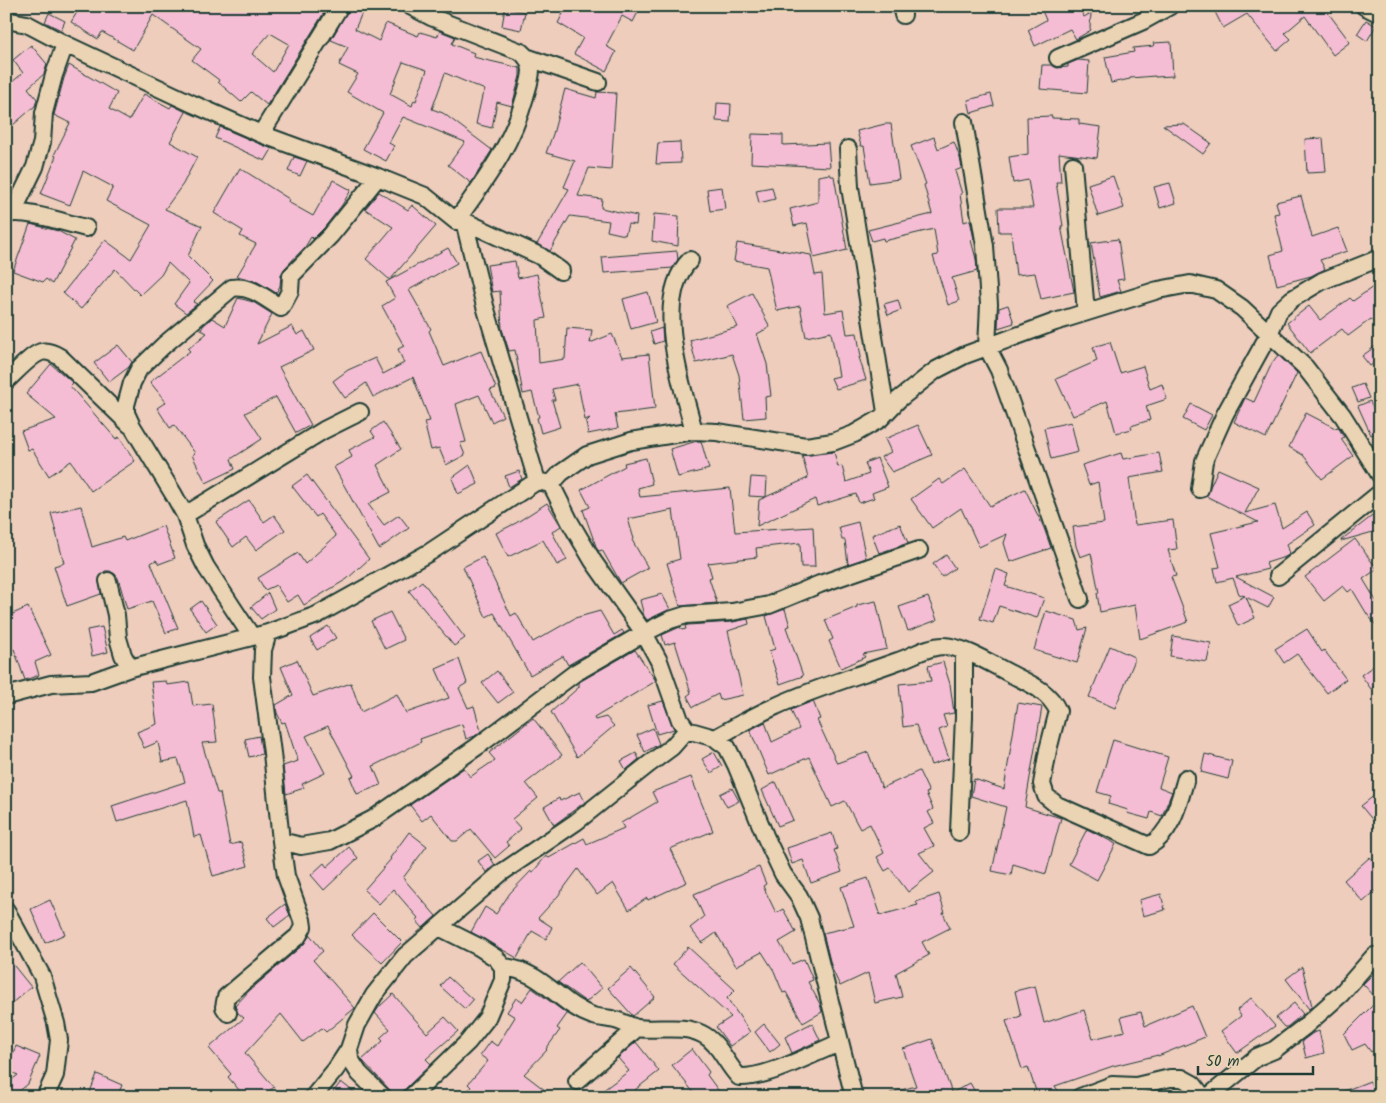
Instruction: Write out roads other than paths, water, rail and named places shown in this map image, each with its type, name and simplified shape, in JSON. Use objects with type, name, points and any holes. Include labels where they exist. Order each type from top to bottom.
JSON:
[{"type":"street","points":[[261,134],[340,6]]},
{"type":"street","points":[[410,6],[431,17],[507,45],[528,58],[598,82]]},
{"type":"street","points":[[1058,58],[1142,21],[1170,6]]},
{"type":"street","points":[[1364,6],[1380,14]]},
{"type":"street","points":[[7,19],[27,24],[193,104],[261,134],[378,176],[426,196],[460,221],[540,256],[561,272]]},
{"type":"street","points":[[66,44],[54,75],[44,113],[42,142],[34,167],[10,213],[41,217],[86,228]]},
{"type":"street","points":[[528,58],[532,66],[530,78],[512,136],[494,169],[460,221],[485,306],[544,482],[593,561],[644,633],[659,661],[680,720],[687,730],[715,738],[727,747],[783,874],[798,896],[809,918],[854,1097]]},
{"type":"street","points":[[964,122],[985,246],[989,304],[987,347],[998,370],[1080,599]]},
{"type":"street","points":[[848,149],[850,187],[886,412]]},
{"type":"street","points":[[1073,164],[1086,312]]},
{"type":"street","points":[[252,637],[206,567],[195,546],[185,515],[126,413],[126,405],[132,383],[139,369],[164,345],[232,288],[238,287],[254,290],[281,308],[290,291],[291,276],[331,236],[378,176]]},
{"type":"street","points":[[1200,489],[1204,461],[1225,414],[1280,311],[1292,299],[1322,281],[1380,258]]},
{"type":"street","points":[[690,260],[682,268],[676,282],[671,316],[674,345],[694,430]]},
{"type":"street","points":[[6,696],[51,684],[91,682],[130,668],[268,633],[316,615],[430,552],[587,455],[631,441],[694,430],[806,446],[833,442],[854,434],[880,419],[898,400],[936,370],[965,355],[1086,312],[1158,290],[1190,284],[1216,290],[1242,308],[1305,367],[1343,416],[1380,475]]},
{"type":"street","points":[[6,380],[34,356],[42,352],[52,352],[60,357],[134,429]]},
{"type":"street","points":[[185,515],[316,435],[360,412]]},
{"type":"street","points":[[1278,576],[1380,493]]},
{"type":"street","points":[[280,841],[301,846],[330,841],[373,819],[478,746],[575,672],[644,633],[686,615],[732,612],[769,605],[820,584],[919,550]]},
{"type":"street","points":[[108,581],[116,615],[118,638],[123,655],[130,668]]},
{"type":"street","points":[[228,1013],[224,1007],[226,997],[298,936],[303,927],[286,876],[280,841],[272,753],[262,677],[263,650],[268,633]]},
{"type":"street","points":[[715,738],[776,706],[831,684],[899,661],[933,647],[946,646],[964,651],[1041,690],[1052,700],[1058,710],[1042,784],[1046,796],[1058,805],[1149,846],[1158,841],[1165,832],[1177,808],[1186,778]]},
{"type":"street","points":[[959,832],[964,717],[964,651]]},
{"type":"street","points":[[313,1097],[336,1069],[349,1049],[358,1025],[374,995],[405,956],[501,873],[576,822],[672,747],[687,730]]},
{"type":"street","points":[[6,910],[42,976],[56,1023],[59,1040],[55,1075],[45,1097]]},
{"type":"street","points":[[411,1097],[468,1042],[487,1018],[503,980],[503,967],[496,958],[479,947],[439,927]]},
{"type":"street","points":[[1208,1097],[1257,1057],[1274,1050],[1286,1042],[1341,994],[1374,956],[1380,955]]},
{"type":"street","points":[[503,967],[516,968],[528,973],[580,1011],[594,1016],[615,1020],[637,1028],[684,1029],[702,1034],[714,1044],[731,1069],[740,1077],[750,1077],[785,1065],[839,1043]]},
{"type":"street","points":[[577,1081],[637,1028]]},
{"type":"street","points":[[349,1049],[350,1059],[359,1073],[383,1097]]},
{"type":"street","points":[[1080,1097],[1112,1085],[1136,1086],[1170,1078],[1182,1078],[1193,1084],[1203,1097]]}]
